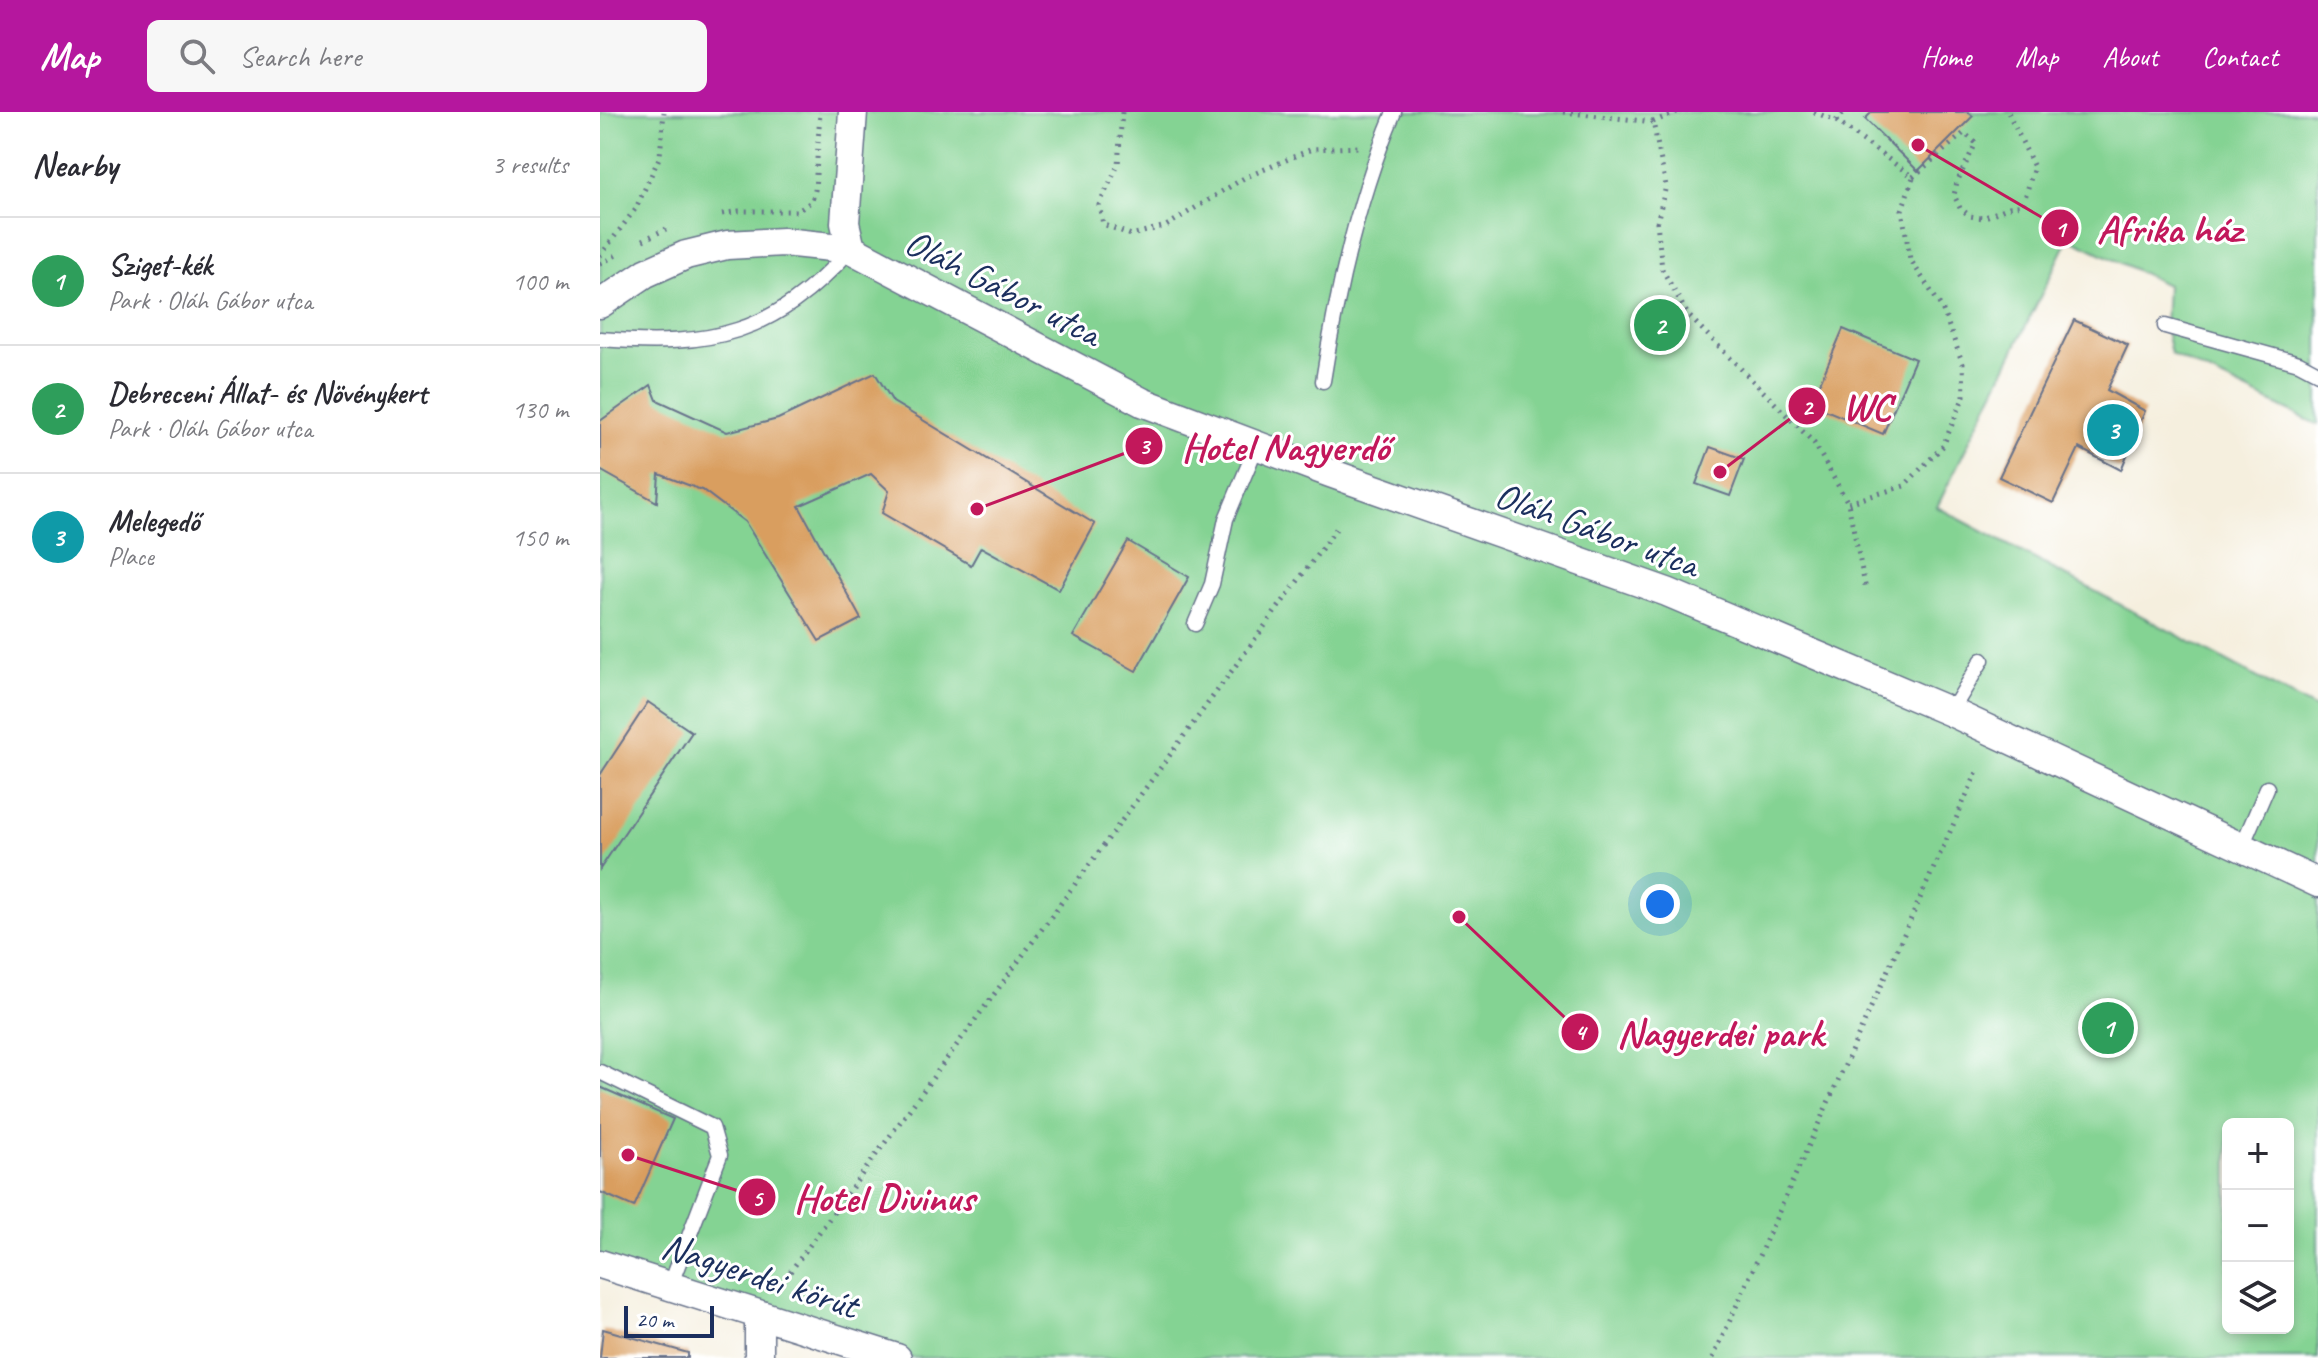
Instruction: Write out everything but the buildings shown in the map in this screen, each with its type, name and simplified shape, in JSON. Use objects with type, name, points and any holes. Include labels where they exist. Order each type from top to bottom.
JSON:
[{"type":"street","points":[[600,304],[646,273],[686,255],[727,245],[783,242],[851,249],[845,223],[853,112]]},
{"type":"street","name":"Oláh Gábor utca","points":[[851,249],[1142,402],[1667,592],[1951,712],[2318,883]]},
{"type":"street","name":"Nagyerdei körút","points":[[600,1264],[897,1358]]},
{"type":"street","points":[[759,1315],[759,1358]]},
{"type":"lane","points":[[1323,381],[1336,297],[1380,146],[1394,112]]},
{"type":"lane","points":[[600,339],[694,342],[747,328],[789,306],[822,280],[851,249]]},
{"type":"lane","points":[[2165,326],[2299,363],[2318,373]]},
{"type":"lane","points":[[1195,624],[1212,584],[1226,519],[1257,445]]},
{"type":"lane","points":[[1951,712],[1982,660]]},
{"type":"lane","points":[[2242,846],[2267,788]]},
{"type":"lane","points":[[600,1072],[712,1127],[720,1155],[670,1286]]},
{"type":"path","points":[[600,256],[636,208],[660,156],[664,112]]},
{"type":"path","points":[[716,215],[739,211],[798,211],[812,201],[820,112]]},
{"type":"path","points":[[1122,112],[1118,165],[1099,205],[1103,224],[1131,235],[1166,226],[1244,178],[1312,149],[1380,146]]},
{"type":"path","points":[[1565,112],[1653,122],[1677,112]]},
{"type":"path","points":[[1656,112],[1653,122],[1666,186],[1657,222],[1662,269],[1688,315],[1814,443],[1848,503],[1866,590]]},
{"type":"path","points":[[1814,112],[1836,121],[1913,177]]},
{"type":"path","points":[[1836,121],[1844,112]]},
{"type":"path","points":[[1848,503],[1904,486],[1943,446],[1964,396],[1963,364],[1942,308],[1910,259],[1902,210],[1913,177],[1964,133],[1976,143],[1957,182],[1954,195],[1960,208],[1970,216],[1983,218],[2009,207],[2023,205],[2034,167],[2008,112]]},
{"type":"path","points":[[642,241],[668,229]]},
{"type":"path","points":[[600,264],[628,248]]},
{"type":"path","points":[[759,1315],[1336,529]]},
{"type":"path","points":[[1713,1358],[1977,772]]},
{"type":"green space","points":[[600,112],[2318,112],[2318,425],[2171,354],[2165,326],[2167,285],[2069,238],[1937,507],[2318,710],[2318,1358],[897,1358],[600,1264]]},
{"type":"place","name":"Afrika ház","points":[[1918,145]]},
{"type":"place","name":"Debreceni Állat- és Növénykert","points":[[1660,325]]},
{"type":"place","name":"Melegedő","points":[[2113,430]]},
{"type":"place","name":"WC","points":[[1720,472]]},
{"type":"place","name":"Hotel Nagyerdő","points":[[977,509]]},
{"type":"place","name":"Nagyerdei park","points":[[1459,917]]},
{"type":"place","name":"Sziget-kék","points":[[2108,1028]]},
{"type":"place","name":"Hotel Divinus","points":[[628,1155]]}]
